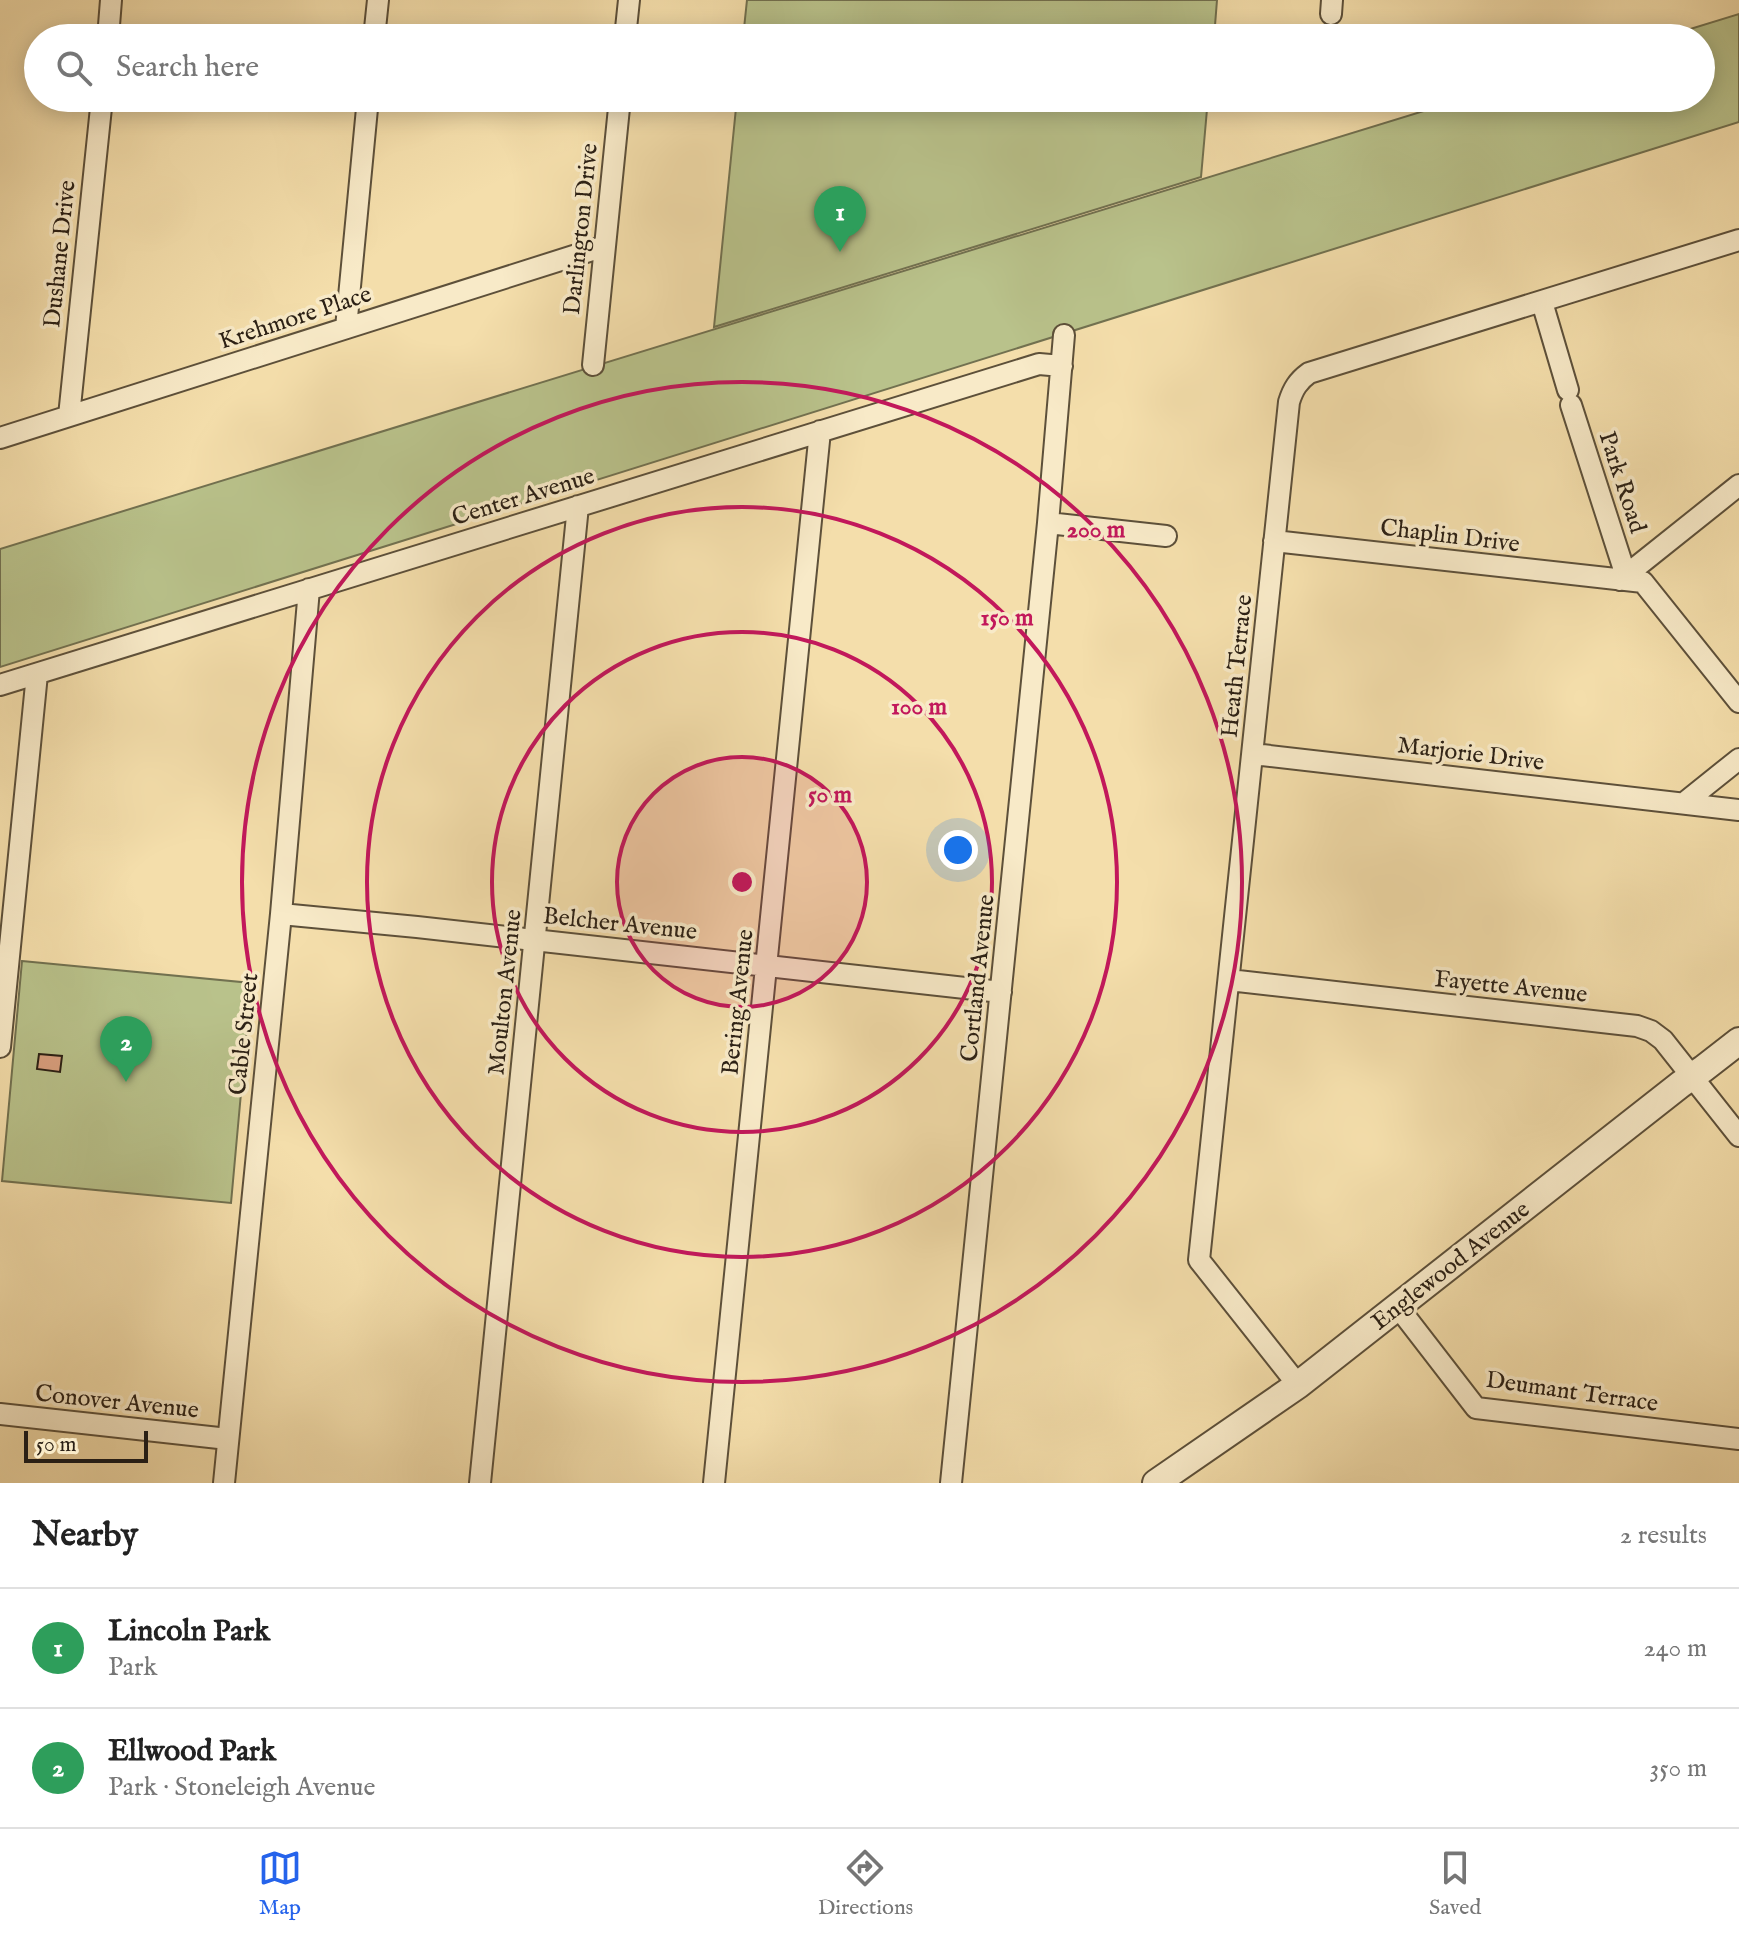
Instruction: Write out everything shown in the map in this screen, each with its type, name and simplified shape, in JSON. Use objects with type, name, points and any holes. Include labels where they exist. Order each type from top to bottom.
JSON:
[{"type":"street","points":[[109,24],[111,0]]},
{"type":"street","points":[[375,24],[378,0]]},
{"type":"street","points":[[626,24],[629,0]]},
{"type":"street","name":"Dushane Drive","points":[[69,416],[101,112]]},
{"type":"street","points":[[346,328],[367,112]]},
{"type":"street","name":"Darlington Drive","points":[[593,365],[619,112]]},
{"type":"street","name":"Heath Terrace","points":[[1298,1385],[1199,1260],[1292,390],[1309,373],[1739,240]]},
{"type":"street","name":"Krehmore Place","points":[[0,438],[605,246]]},
{"type":"street","name":"Park Road","points":[[1542,302],[1623,578]]},
{"type":"street","name":"Cortland Avenue","points":[[951,1483],[1048,523],[1064,335]]},
{"type":"street","name":"Center Avenue","points":[[0,685],[1039,364],[1062,366]]},
{"type":"street","name":"Bering Avenue","points":[[714,1483],[820,431]]},
{"type":"street","points":[[1623,578],[1739,485]]},
{"type":"street","name":"Moulton Avenue","points":[[480,1483],[578,506]]},
{"type":"street","points":[[1048,523],[1166,536]]},
{"type":"street","name":"Chaplin Drive","points":[[1274,541],[1623,578]]},
{"type":"street","points":[[1623,578],[1643,582],[1739,702]]},
{"type":"street","name":"Cable Street","points":[[224,1483],[281,914],[309,589]]},
{"type":"street","points":[[0,1047],[37,674]]},
{"type":"street","name":"Marjorie Drive","points":[[1253,754],[1739,810]]},
{"type":"street","points":[[1684,803],[1739,759]]},
{"type":"street","name":"Belcher Avenue","points":[[281,914],[1001,992]]},
{"type":"street","name":"Fayette Avenue","points":[[1229,980],[1637,1026],[1663,1040],[1739,1136]]},
{"type":"street","name":"Englewood Avenue","points":[[1156,1483],[1298,1385],[1739,1041]]},
{"type":"street","name":"Deumant Terrace","points":[[1398,1307],[1476,1408],[1739,1439]]},
{"type":"street","name":"Conover Avenue","points":[[0,1414],[228,1439]]},
{"type":"green space","points":[[747,0],[1217,0],[1215,24],[744,24]]},
{"type":"green space","points":[[1739,14],[1739,122],[0,667],[0,549],[1420,112],[1715,112],[1715,24],[1706,24]]},
{"type":"green space","points":[[736,112],[1207,112],[1201,177],[714,327]]},
{"type":"green space","points":[[22,961],[251,983],[231,1203],[2,1181]]},
{"type":"building","points":[[39,1054],[62,1056],[60,1072],[37,1069]]},
{"type":"place","name":"Lincoln Park","points":[[840,252]]},
{"type":"place","name":"Ellwood Park","points":[[126,1082]]}]
